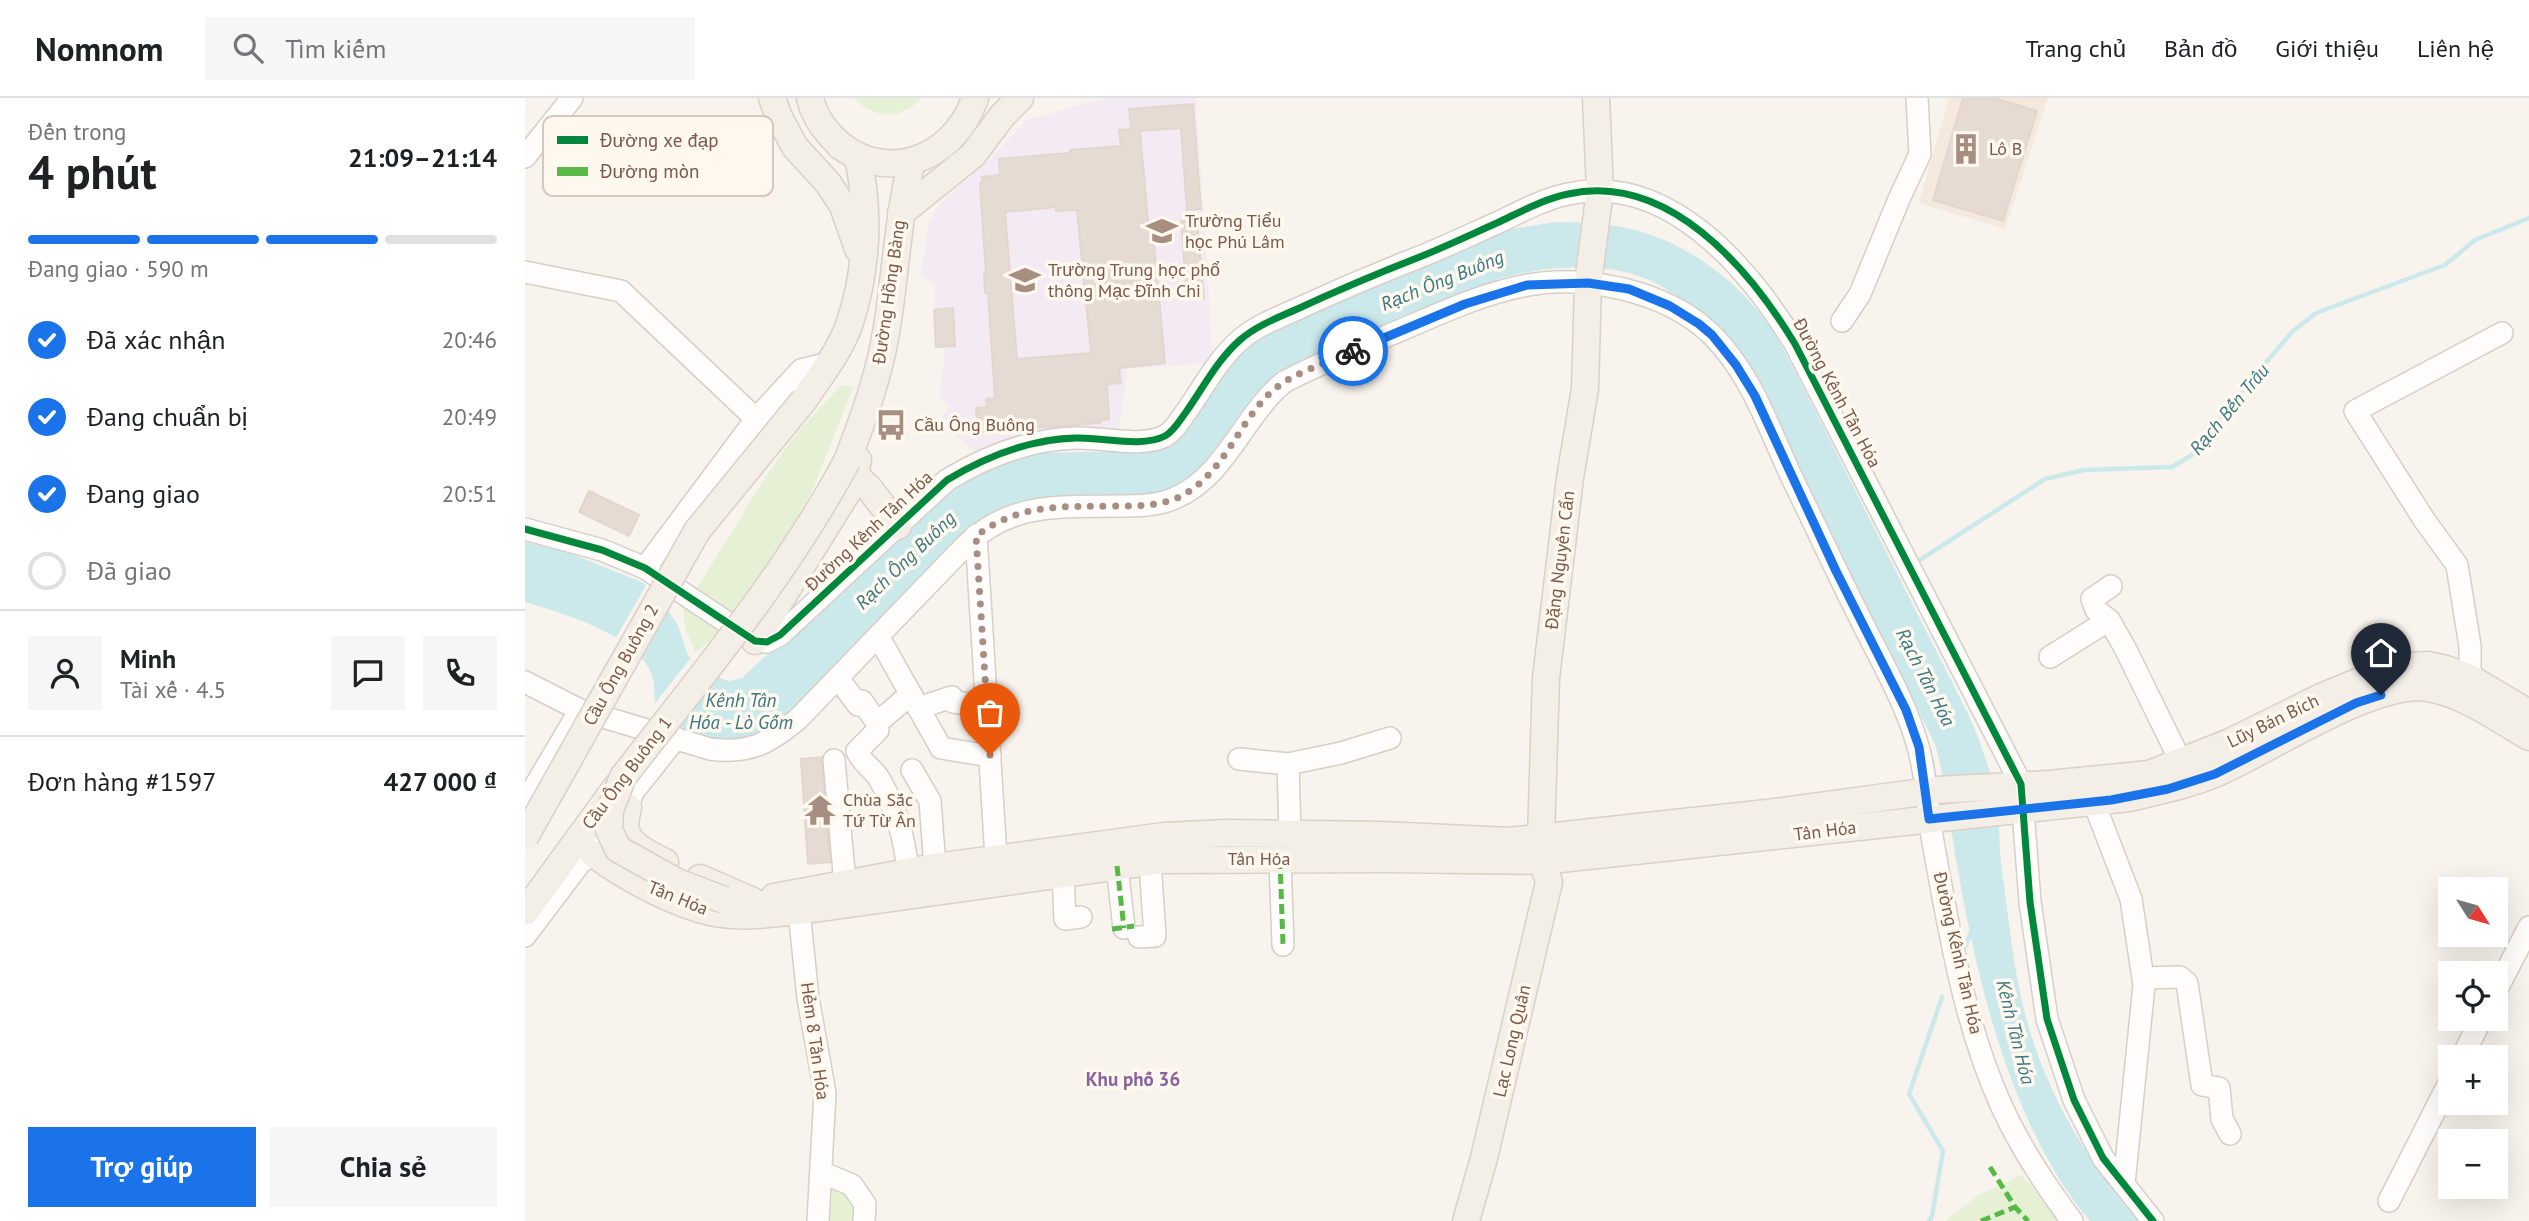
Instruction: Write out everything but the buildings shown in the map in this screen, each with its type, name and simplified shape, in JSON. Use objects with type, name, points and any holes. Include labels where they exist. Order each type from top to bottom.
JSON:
[{"type":"main road","points":[[772,98],[795,146],[828,183],[843,206],[855,235],[862,266]]},
{"type":"main road","name":"Đường Hồng Bàng","points":[[804,400],[829,363],[850,324],[866,234],[865,203],[857,158],[840,146],[822,126],[810,98]]},
{"type":"main road","points":[[840,146],[864,159],[879,162],[912,161],[935,152],[955,136],[969,115],[975,98]]},
{"type":"main road","points":[[901,213],[973,155],[1002,116],[1020,98]]},
{"type":"main road","points":[[1596,98],[1600,190]]},
{"type":"main road","name":"Đường Hồng Bàng","points":[[851,468],[878,373],[887,328],[901,213],[912,161]]},
{"type":"main road","name":"Đặng Nguyên Cẩn","points":[[1541,850],[1546,678],[1570,478],[1585,389],[1588,283],[1600,190]]},
{"type":"main road","name":"Cầu Ông Buông 2","points":[[525,837],[697,531],[804,400]]},
{"type":"main road","points":[[851,468],[898,526]]},
{"type":"main road","points":[[754,641],[843,499],[851,468]]},
{"type":"main road","name":"Cầu Ông Buông 1","points":[[525,912],[628,792],[851,468]]},
{"type":"main road","name":"Lũy Bán Bích","points":[[2015,797],[2049,783],[2149,774],[2230,742],[2321,697],[2367,678],[2409,666],[2428,665],[2470,678],[2529,713]]},
{"type":"main road","name":"Lũy Bán Bích","points":[[2015,797],[2094,803],[2155,792],[2215,774],[2356,703],[2407,688],[2425,687],[2443,691],[2488,712],[2529,737]]},
{"type":"main road","name":"Tân Hóa","points":[[628,792],[625,829],[631,840],[648,854],[753,901],[935,867],[1164,836],[1224,833],[1509,841],[1541,850],[1767,813],[1932,791],[2015,797]]},
{"type":"main road","points":[[628,792],[610,810],[609,830],[618,849],[677,882],[724,900],[753,901]]},
{"type":"main road","name":"Tân Hóa","points":[[587,858],[685,904],[723,914],[747,915],[799,911],[1150,862],[1541,850],[1935,818],[2015,797]]},
{"type":"main road","name":"Lạc Long Quân","points":[[1466,1221],[1484,1158],[1549,882],[1541,850]]},
{"type":"street","points":[[558,116],[572,98]]},
{"type":"street","points":[[1842,321],[1860,294],[1920,154],[1917,98]]},
{"type":"street","points":[[525,157],[543,134]]},
{"type":"street","name":"Đường Kênh Tân Hóa","points":[[754,641],[767,642],[780,635],[947,480],[993,455],[1022,446],[1074,438],[1130,441],[1165,436],[1174,429],[1227,353],[1259,327],[1545,201],[1569,194],[1600,190],[1623,192],[1665,208],[1713,242],[1762,294],[1795,344],[1915,578],[2015,797],[2047,1018],[2074,1100],[2103,1158],[2153,1221]]},
{"type":"street","points":[[525,272],[621,291],[756,419]]},
{"type":"street","name":"Đường Kênh Tân Hóa","points":[[525,682],[580,710],[710,750],[731,752],[752,748],[776,737],[838,678],[976,536],[1010,515],[1036,508],[1143,506],[1173,499],[1198,485],[1215,468],[1267,396],[1294,376],[1491,294],[1527,285],[1588,283],[1629,289],[1670,306],[1712,335],[1736,365],[1755,396],[1836,571],[1906,710],[1932,791],[1961,983],[1982,1058],[2002,1107],[2020,1140],[2044,1183],[2072,1221]]},
{"type":"street","points":[[2470,678],[2470,646],[2457,565],[2425,521],[2355,411],[2503,333]]},
{"type":"street","points":[[645,568],[756,419],[801,370],[829,363]]},
{"type":"street","points":[[525,528],[602,550],[645,568],[754,641]]},
{"type":"street","points":[[976,536],[996,858]]},
{"type":"street","points":[[2111,586],[2092,599],[2096,610],[2109,620],[2125,648],[2181,762]]},
{"type":"street","points":[[2050,657],[2109,620]]},
{"type":"street","points":[[879,636],[941,748],[990,755]]},
{"type":"street","points":[[838,678],[858,705],[862,701],[877,723],[878,730],[857,751],[860,760],[876,774],[892,806],[906,843],[908,873]]},
{"type":"street","points":[[877,723],[915,701],[952,697],[953,702],[986,706]]},
{"type":"street","points":[[525,803],[580,710]]},
{"type":"street","points":[[525,936],[587,858],[628,792],[676,738]]},
{"type":"street","points":[[1238,760],[1288,764],[1341,753],[1390,738]]},
{"type":"street","points":[[834,760],[845,884]]},
{"type":"street","points":[[1288,764],[1290,834]]},
{"type":"street","points":[[912,770],[930,802],[935,867]]},
{"type":"street","points":[[2094,803],[2131,899],[2143,978],[2124,1184]]},
{"type":"street","points":[[1280,859],[1283,945]]},
{"type":"street","points":[[1117,866],[1127,930],[1154,936],[1150,862]]},
{"type":"street","points":[[1063,874],[1065,919],[1081,917]]},
{"type":"street","name":"Hẻm 8 Tân Hóa","points":[[799,911],[807,999],[825,1093],[818,1221]]},
{"type":"street","points":[[2508,967],[2529,927]]},
{"type":"street","points":[[2143,978],[2180,977],[2187,983],[2202,1085],[2219,1088],[2222,1119],[2230,1134]]},
{"type":"street","points":[[2389,1202],[2438,1105]]},
{"type":"street","points":[[821,1172],[852,1185],[866,1204],[864,1221]]},
{"type":"shaded area","name":"Trường Trung học phổ thông Mạc Đĩnh Chi","points":[[1106,98],[1196,98],[1213,363],[1127,369],[1118,436],[979,455],[939,421],[950,407],[939,397],[946,347],[936,347],[935,284],[921,275],[929,221],[944,200],[983,166],[1027,120]]},
{"type":"shaded area","points":[[1949,98],[2048,98],[2005,229],[1919,203]]},
{"type":"green space","points":[[854,98],[921,98],[905,111],[887,114],[870,110]]},
{"type":"green space","points":[[841,385],[853,387],[814,487],[771,567],[713,639],[695,652],[685,627],[683,607],[788,445]]},
{"type":"green space","points":[[2022,1175],[2060,1221],[1945,1221],[1979,1195]]},
{"type":"green space","points":[[833,1182],[850,1191],[858,1221],[830,1221]]},
{"type":"water","name":"Kênh Tân Hóa - Lò Gốm","points":[[1555,222],[1596,223],[1625,228],[1675,245],[1713,268],[1730,282],[1760,313],[1778,339],[1974,727],[1993,784],[2013,950],[2029,1029],[2052,1088],[2081,1143],[2138,1221],[2090,1221],[2063,1185],[2040,1144],[2020,1101],[1988,1008],[1966,915],[1935,744],[1759,396],[1715,333],[1690,306],[1643,277],[1601,268],[1580,267],[1536,271],[1496,280],[1280,374],[1262,388],[1212,459],[1182,485],[1147,497],[1036,499],[1007,507],[980,522],[804,701],[768,733],[750,741],[703,739],[681,727],[655,703],[652,675],[644,661],[631,648],[578,619],[525,602],[525,542],[567,552],[644,583],[663,603],[678,625],[688,656],[724,680],[742,678],[940,494],[973,472],[1033,453],[1140,451],[1243,343],[1479,239],[1512,229]]},
{"type":"pier","points":[[648,582],[666,601],[639,661],[614,641]]},
{"type":"pier","points":[[693,655],[718,672],[676,727],[653,706]]},
{"type":"waterway","name":"Rạch Bến Trâu","points":[[1915,563],[2045,479],[2084,470],[2172,467],[2192,455],[2292,332],[2316,313],[2445,265],[2475,240],[2529,218]]},
{"type":"waterway","points":[[1965,946],[1972,930]]},
{"type":"waterway","points":[[1929,1221],[1943,1151],[1909,1094],[1942,997]]},
{"type":"marked path","points":[[1280,859],[1283,945]]},
{"type":"marked path","points":[[1117,866],[1124,928]]},
{"type":"marked path","points":[[1112,929],[1134,926]]},
{"type":"marked path","points":[[1990,1167],[2015,1207],[2028,1221]]},
{"type":"marked path","points":[[1981,1221],[2015,1207]]},
{"type":"cycle path","points":[[525,529],[602,550],[645,568],[755,641],[767,642],[780,635],[947,480],[977,463],[1025,445],[1059,439],[1134,442],[1165,436],[1177,425],[1232,348],[1246,335],[1267,323],[1550,199],[1568,194],[1605,191],[1639,197],[1672,212],[1702,232],[1729,257],[1754,285],[1795,344],[2021,784],[2030,902],[2047,1019],[2074,1100],[2103,1158],[2153,1221]]},
{"type":"way so far","points":[[990,755],[976,536],[1010,515],[1036,508],[1143,506],[1173,499],[1198,485],[1215,468],[1267,396],[1284,382],[1353,351]]},
{"type":"place","name":"Lô B","points":[[1966,149]]},
{"type":"place","name":"Trường Tiểu học Phú Lâm","points":[[1162,231]]},
{"type":"place","name":"Trường Trung học phổ thông Mạc Đĩnh Chi","points":[[1025,280]]},
{"type":"place","name":"Cầu Ông Buông","points":[[891,425]]},
{"type":"place","name":"Chùa Sắc Tứ Từ Ân","points":[[820,810]]},
{"type":"district","name":"Khu phố 36","points":[[1133,1079]]},
{"type":"route","points":[[1353,351],[1491,294],[1527,285],[1588,283],[1629,289],[1670,306],[1699,324],[1712,335],[1736,365],[1755,396],[1836,571],[1906,710],[1919,747],[1929,819],[2129,798],[2168,789],[2215,774],[2356,703],[2381,695]]},
{"type":"water label","name":"Rạch Ông Buông","points":[[1442,280]]},
{"type":"water label","name":"Rạch Ông Buông","points":[[905,560]]},
{"type":"water label","name":"Rạch Tân Hóa","points":[[1926,677]]},
{"type":"water label","name":"Kênh Tân Hóa","points":[[2016,1032]]}]
